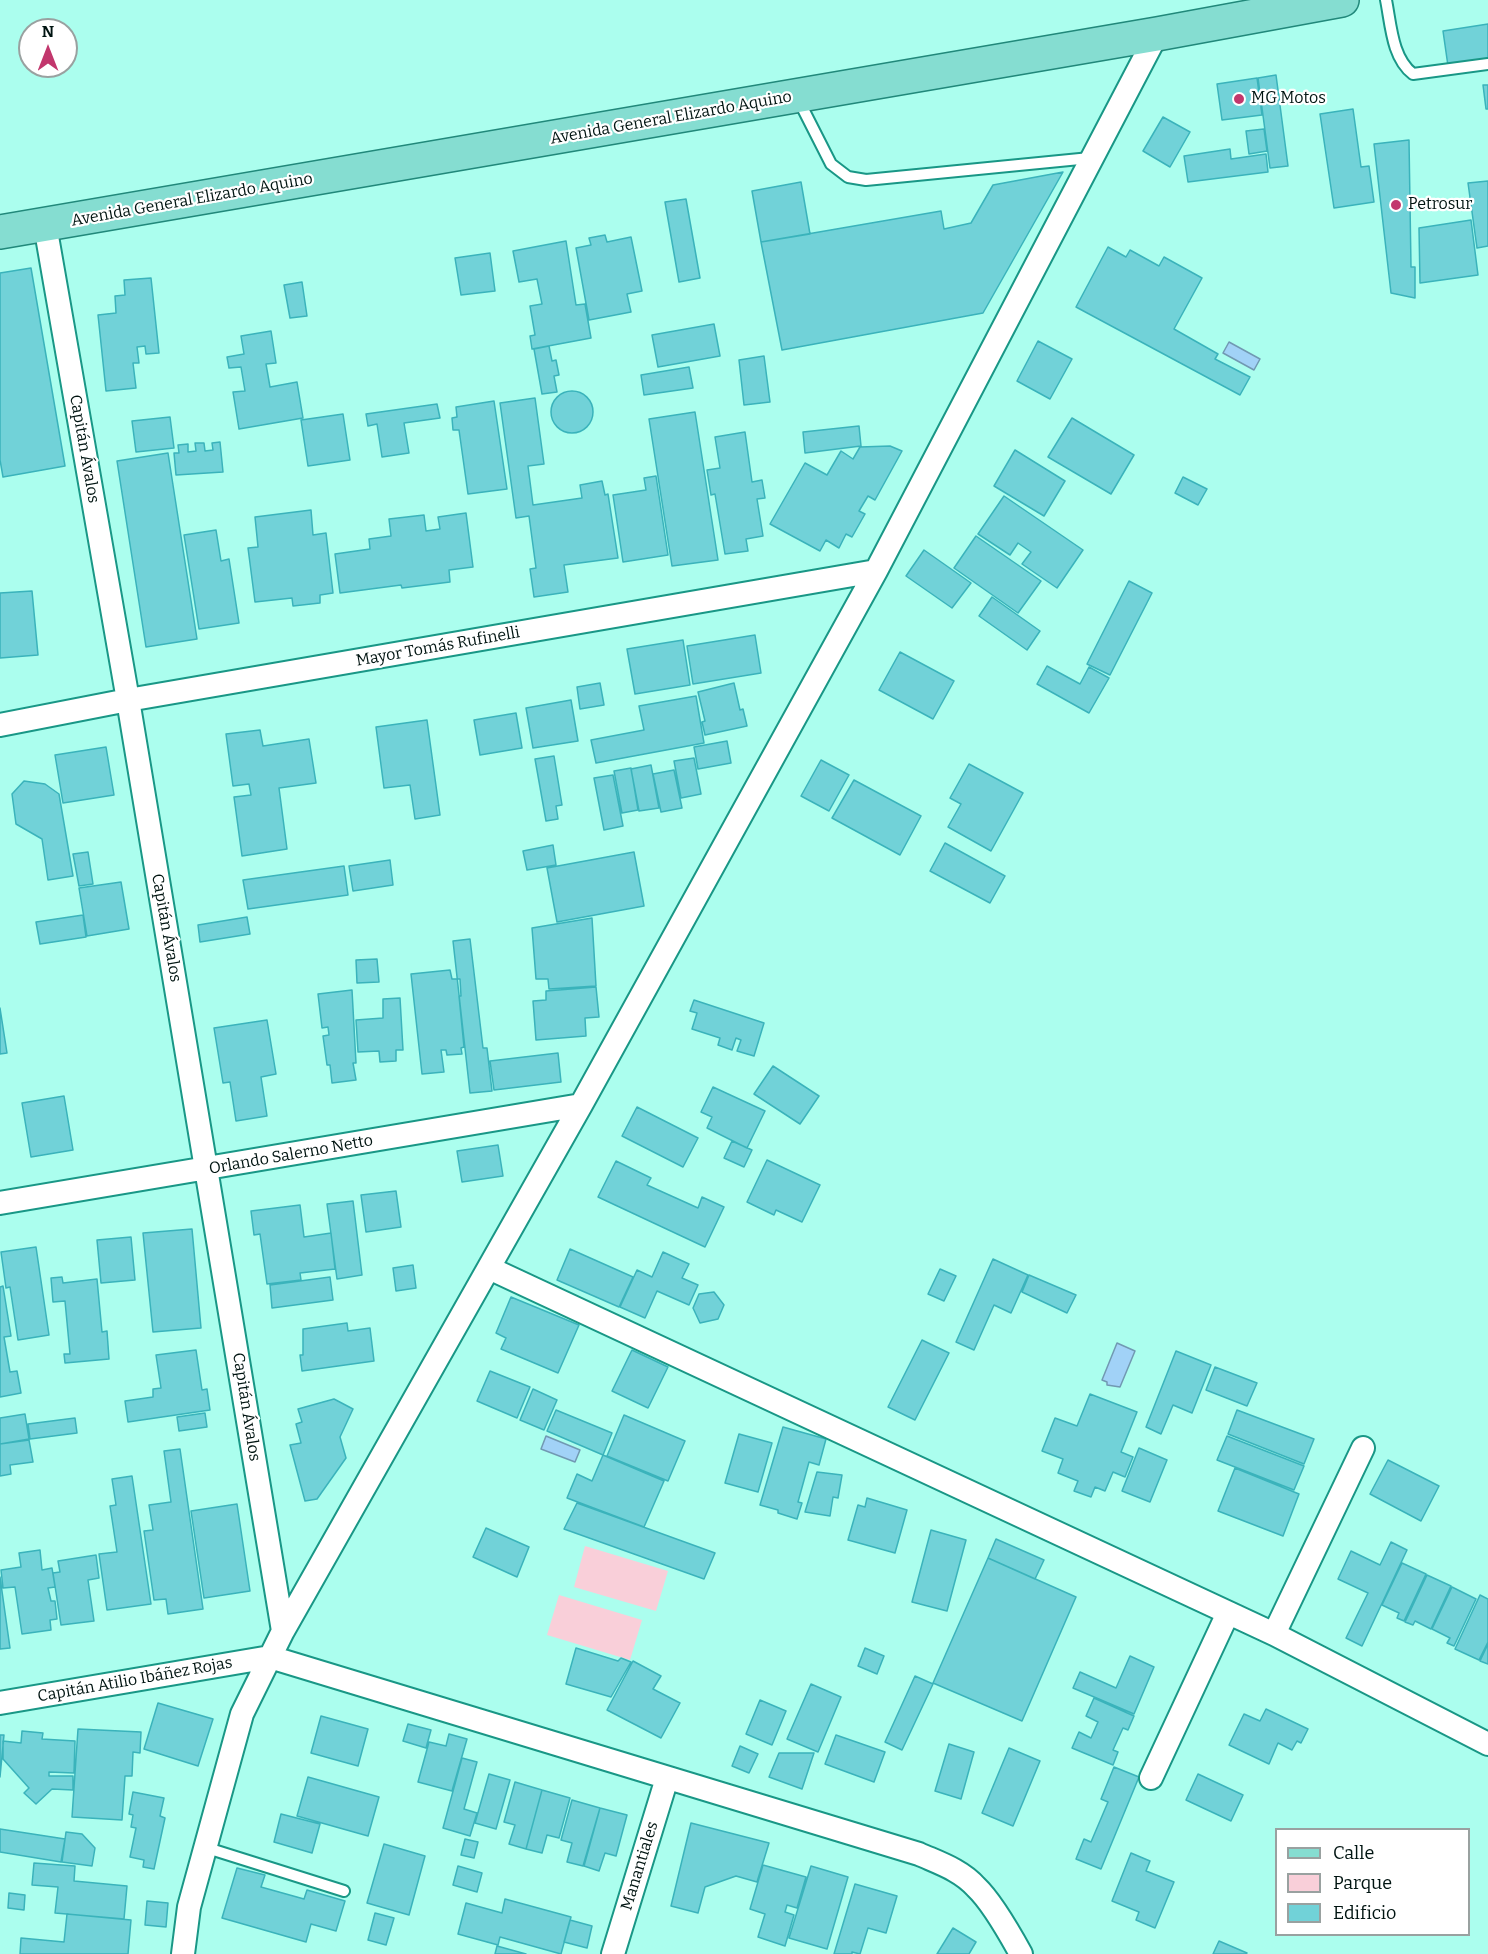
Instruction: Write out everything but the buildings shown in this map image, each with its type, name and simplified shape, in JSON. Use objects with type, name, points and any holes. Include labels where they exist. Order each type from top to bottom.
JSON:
[{"type":"main road","name":"Avenida General Elizardo Aquino","points":[[0,232],[1157,34],[1342,0]]},
{"type":"street","points":[[183,1954],[189,1907],[242,1713],[283,1631],[581,1105],[876,571],[1157,34]]},
{"type":"street","name":"Capitán Ávalos","points":[[45,225],[128,700],[283,1631]]},
{"type":"street","name":"Mayor Tomás Rufinelli","points":[[0,725],[128,700],[876,571]]},
{"type":"street","name":"Orlando Salerno Netto","points":[[0,1203],[581,1105]]},
{"type":"street","points":[[489,1268],[1274,1634],[1488,1744]]},
{"type":"street","points":[[1274,1634],[1363,1448]]},
{"type":"street","points":[[1151,1778],[1228,1613]]},
{"type":"street","points":[[270,1657],[919,1854],[953,1869],[976,1887],[1021,1954]]},
{"type":"street","name":"Capitán Atilio Ibáñez Rojas","points":[[0,1703],[270,1657]]},
{"type":"street","name":"Manantiales","points":[[613,1954],[667,1778]]},
{"type":"lane","points":[[1386,0],[1398,57],[1404,67],[1413,74],[1488,64]]},
{"type":"lane","points":[[797,96],[831,164],[848,177],[866,180],[1092,158]]},
{"type":"lane","points":[[204,1847],[344,1891]]},
{"type":"green space","points":[[585,1546],[668,1571],[656,1611],[574,1587]]},
{"type":"green space","points":[[559,1595],[642,1620],[630,1660],[547,1635]]},
{"type":"water","points":[[1229,342],[1260,359],[1254,370],[1223,353]]},
{"type":"water","points":[[1117,1343],[1135,1351],[1120,1387],[1107,1385],[1107,1382],[1102,1380]]},
{"type":"water","points":[[546,1436],[580,1450],[575,1462],[541,1449]]},
{"type":"place","name":"MG Motos","points":[[1239,99]]},
{"type":"place","name":"Petrosur","points":[[1396,205]]}]
